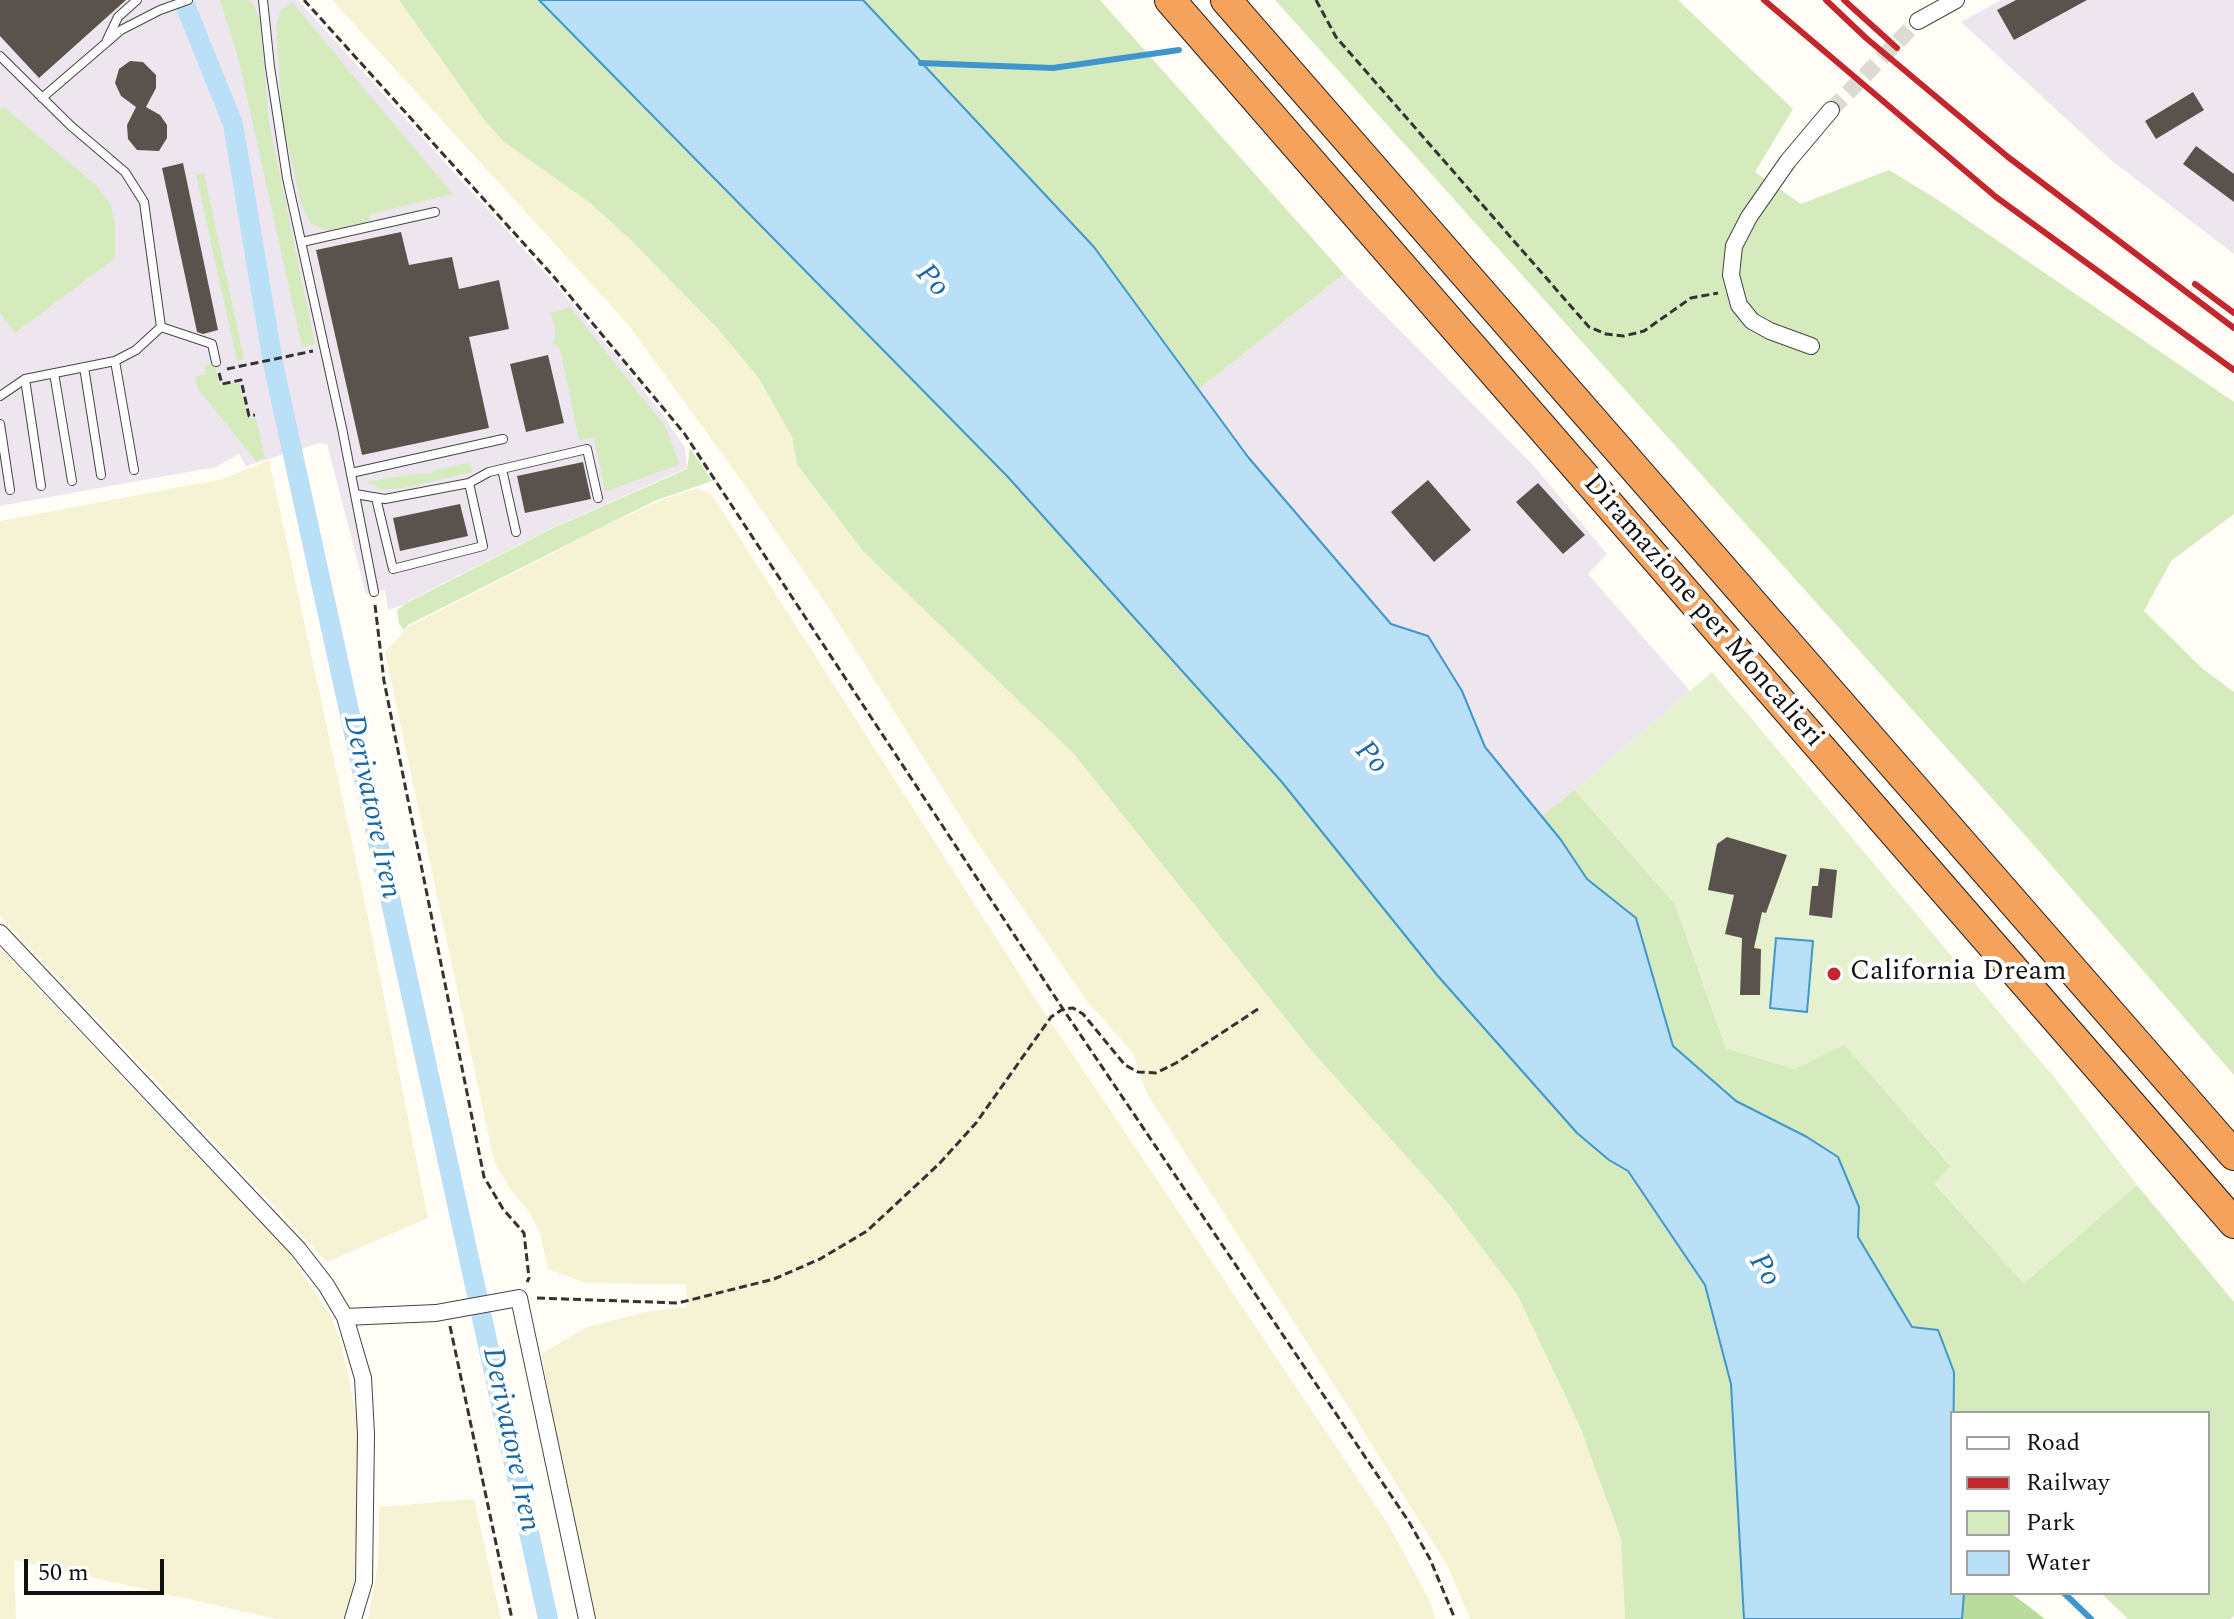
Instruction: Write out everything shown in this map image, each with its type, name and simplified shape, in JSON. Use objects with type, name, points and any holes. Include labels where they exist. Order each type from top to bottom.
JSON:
[{"type":"highway","name":"Diramazione per Moncalieri","points":[[1170,0],[2234,1223]]},
{"type":"highway","name":"Diramazione per Moncalieri","points":[[1226,0],[2234,1155]]},
{"type":"street","points":[[1918,21],[1956,0]]},
{"type":"street","points":[[1811,346],[1752,321],[1739,305],[1731,275],[1734,246],[1749,217],[1788,161],[1831,110]]},
{"type":"street","points":[[0,933],[298,1249],[326,1285],[345,1317],[363,1378],[366,1434],[364,1582],[353,1619]]},
{"type":"street","points":[[345,1317],[436,1313],[519,1298],[587,1619]]},
{"type":"lane","points":[[105,44],[118,17],[137,0]]},
{"type":"lane","points":[[42,98],[121,30],[188,0]]},
{"type":"lane","points":[[263,0],[275,108],[287,178],[374,592]]},
{"type":"lane","points":[[0,56],[125,172],[144,202],[161,327]]},
{"type":"lane","points":[[302,242],[435,212]]},
{"type":"lane","points":[[0,396],[25,379],[115,361],[136,350],[161,327]]},
{"type":"lane","points":[[161,327],[212,344],[216,362]]},
{"type":"lane","points":[[115,361],[134,470]]},
{"type":"lane","points":[[84,367],[101,475]]},
{"type":"lane","points":[[54,373],[72,481]]},
{"type":"lane","points":[[25,379],[41,486]]},
{"type":"lane","points":[[0,424],[10,490]]},
{"type":"lane","points":[[351,473],[503,439]]},
{"type":"lane","points":[[355,494],[385,499],[469,483],[489,472],[587,449],[598,498]]},
{"type":"lane","points":[[502,469],[516,532]]},
{"type":"lane","points":[[376,498],[393,569],[483,546],[469,483]]},
{"type":"path","points":[[304,0],[554,277],[684,433],[1063,1009],[1409,1522],[1430,1559],[1455,1619]]},
{"type":"path","points":[[1316,0],[1336,37],[1589,327],[1606,334],[1624,336],[1644,331],[1691,298],[1733,289]]},
{"type":"path","points":[[239,367],[313,351]]},
{"type":"path","points":[[216,362],[222,384],[241,380],[249,416],[255,415]]},
{"type":"path","points":[[374,592],[384,681],[484,1177],[503,1209],[524,1233],[529,1278],[519,1298],[678,1303],[774,1279],[820,1259],[867,1231],[939,1164],[976,1123],[1051,1017],[1063,1009],[1073,1008],[1083,1014],[1125,1065],[1138,1072],[1156,1073],[1258,1009]]},
{"type":"path","points":[[436,1313],[450,1325],[512,1619]]},
{"type":"shaded area","points":[[0,0],[298,0],[555,284],[616,356],[685,448],[687,468],[554,527],[406,604],[388,610],[385,590],[366,594],[327,444],[319,443],[246,466],[239,454],[216,467],[0,506]]},
{"type":"shaded area","points":[[332,0],[399,0],[485,121],[504,142],[590,203],[630,239],[718,329],[758,377],[792,437],[797,466],[863,551],[1073,753],[1311,1050],[1447,1202],[1517,1294],[1580,1427],[1621,1539],[1625,1619],[1470,1619],[1447,1565],[1146,1092],[1133,1053],[1087,1001],[974,838],[834,616],[744,484],[627,323]]},
{"type":"shaded area","points":[[2001,0],[2234,0],[2234,254],[2112,161],[1961,22]]},
{"type":"shaded area","points":[[1344,274],[1534,466],[1607,554],[1588,574],[1690,691],[1541,816],[1485,747],[1462,691],[1428,636],[1391,624],[1248,457],[1199,389]]},
{"type":"shaded area","points":[[269,460],[368,917],[428,1218],[327,1262],[0,916],[0,521],[223,479]]},
{"type":"shaded area","points":[[697,488],[712,495],[1034,997],[1388,1524],[1430,1601],[1435,1619],[591,1619],[541,1354],[587,1327],[650,1311],[687,1307],[686,1284],[586,1283],[548,1269],[540,1233],[494,1161],[385,652],[408,627],[611,523]]},
{"type":"shaded area","points":[[0,948],[287,1251],[330,1314],[340,1340],[357,1417],[358,1523],[354,1585],[346,1619],[277,1619],[14,1560],[16,1619],[0,1619]]},
{"type":"shaded area","points":[[474,1499],[501,1619],[368,1619],[378,1565],[379,1507]]},
{"type":"green space","points":[[220,0],[248,0],[254,5],[260,19],[269,123],[315,344],[302,347],[239,61]]},
{"type":"green space","points":[[399,0],[539,0],[1007,476],[1281,781],[1437,975],[1577,1133],[1609,1160],[1628,1171],[1705,1285],[1731,1384],[1744,1619],[1625,1619],[1621,1539],[1580,1427],[1517,1294],[1447,1202],[1311,1050],[1073,753],[863,551],[797,465],[792,437],[758,377],[718,329],[630,239],[590,203],[504,142],[485,121]]},
{"type":"green space","points":[[863,0],[1100,0],[1344,274],[1199,389],[1094,247]]},
{"type":"green space","points":[[1275,0],[1678,0],[1793,109],[1755,172],[1801,204],[1889,170],[1938,200],[2234,402],[2234,514],[2171,561],[2144,611],[2203,669],[2234,692],[2234,1075],[2024,834]]},
{"type":"green space","points":[[292,2],[453,194],[370,214],[370,221],[336,229],[326,230],[310,223],[301,204],[282,118],[276,25],[281,10]]},
{"type":"green space","points":[[4,107],[98,187],[111,205],[115,225],[115,258],[15,333],[0,313],[0,110]]},
{"type":"green space","points":[[204,173],[244,359],[237,361],[196,175]]},
{"type":"green space","points":[[570,307],[665,426],[680,464],[605,492],[594,438],[579,440],[560,349],[553,343],[556,331],[550,313]]},
{"type":"green space","points":[[214,363],[220,386],[239,382],[248,419],[256,418],[265,458],[256,461],[198,389],[195,377],[206,374],[204,366]]},
{"type":"green space","points":[[690,448],[712,481],[657,500],[408,625],[404,630],[399,624],[397,610],[410,601],[553,528],[687,469]]},
{"type":"green space","points":[[470,462],[473,472],[403,488],[382,490],[367,482],[411,474],[431,474]]},
{"type":"green space","name":"California Dream","points":[[1712,672],[2059,1083],[2137,1185],[2024,1284],[1935,1183],[1951,1165],[1844,1045],[1795,1069],[1726,1048],[1675,904],[1575,790]]},
{"type":"green space","points":[[1575,790],[1675,904],[1726,1048],[1795,1069],[1844,1044],[1951,1166],[1935,1184],[2024,1283],[2137,1185],[2234,1302],[2234,1616],[2230,1619],[2128,1619],[2103,1595],[2210,1595],[2210,1411],[1955,1411],[1954,1372],[1912,1327],[1858,1236],[1859,1207],[1838,1157],[1807,1137],[1736,1101],[1673,1046],[1636,918],[1587,879],[1541,816]]},
{"type":"green space","points":[[1964,1595],[2014,1595],[2045,1619],[1962,1619]]},
{"type":"water","name":"Po","points":[[539,0],[863,0],[1094,247],[1248,457],[1391,624],[1428,636],[1462,691],[1485,747],[1561,840],[1587,879],[1636,918],[1673,1046],[1736,1101],[1807,1137],[1838,1157],[1859,1207],[1858,1237],[1912,1327],[1938,1330],[1954,1372],[1954,1411],[1950,1411],[1950,1595],[1964,1595],[1962,1619],[1744,1619],[1731,1384],[1705,1285],[1628,1171],[1609,1160],[1577,1133],[1437,975],[1281,781],[1007,476]]},
{"type":"water","points":[[1776,938],[1813,941],[1807,1012],[1770,1008]]},
{"type":"building","points":[[0,0],[126,0],[39,78],[0,36]]},
{"type":"building","points":[[2016,0],[2087,0],[2014,40],[1997,10]]},
{"type":"building","points":[[130,61],[143,62],[156,75],[156,88],[146,107],[160,115],[167,125],[167,138],[159,151],[137,150],[128,139],[127,125],[136,107],[121,96],[115,83],[119,69]]},
{"type":"building","points":[[2193,92],[2204,110],[2156,139],[2145,121]]},
{"type":"building","points":[[2196,146],[2234,174],[2234,202],[2183,164]]},
{"type":"building","points":[[183,163],[218,330],[203,334],[197,332],[162,168]]},
{"type":"building","points":[[401,232],[409,265],[452,257],[459,289],[499,280],[509,329],[469,337],[489,428],[362,455],[316,250]]},
{"type":"building","points":[[548,355],[564,423],[526,432],[510,364]]},
{"type":"building","points":[[583,462],[591,499],[525,513],[517,476]]},
{"type":"building","points":[[1428,480],[1471,530],[1434,562],[1391,512]]},
{"type":"building","points":[[1538,483],[1585,535],[1563,554],[1516,502]]},
{"type":"building","points":[[460,504],[468,536],[400,551],[393,518]]},
{"type":"building","points":[[1727,837],[1787,855],[1766,913],[1762,912],[1754,948],[1761,949],[1760,995],[1740,995],[1742,938],[1725,934],[1734,895],[1708,890],[1717,844]]},
{"type":"building","points":[[1820,868],[1837,870],[1832,918],[1809,915],[1812,886],[1818,886]]},
{"type":"waterway","name":"Derivatore Iren","points":[[183,0],[233,124],[274,368],[548,1619]]},
{"type":"waterway","points":[[921,63],[1053,68],[1179,50]]},
{"type":"waterway","points":[[2066,1595],[2091,1619]]},
{"type":"tunnel","points":[[1831,110],[1918,21]]},
{"type":"railway","points":[[1764,0],[1996,197],[2234,370]]},
{"type":"railway","points":[[1826,0],[1866,38],[2008,157],[2234,328]]},
{"type":"railway","points":[[1844,0],[1897,48]]},
{"type":"railway","points":[[2195,284],[2234,313]]},
{"type":"place","name":"California Dream","points":[[1834,974]]}]
